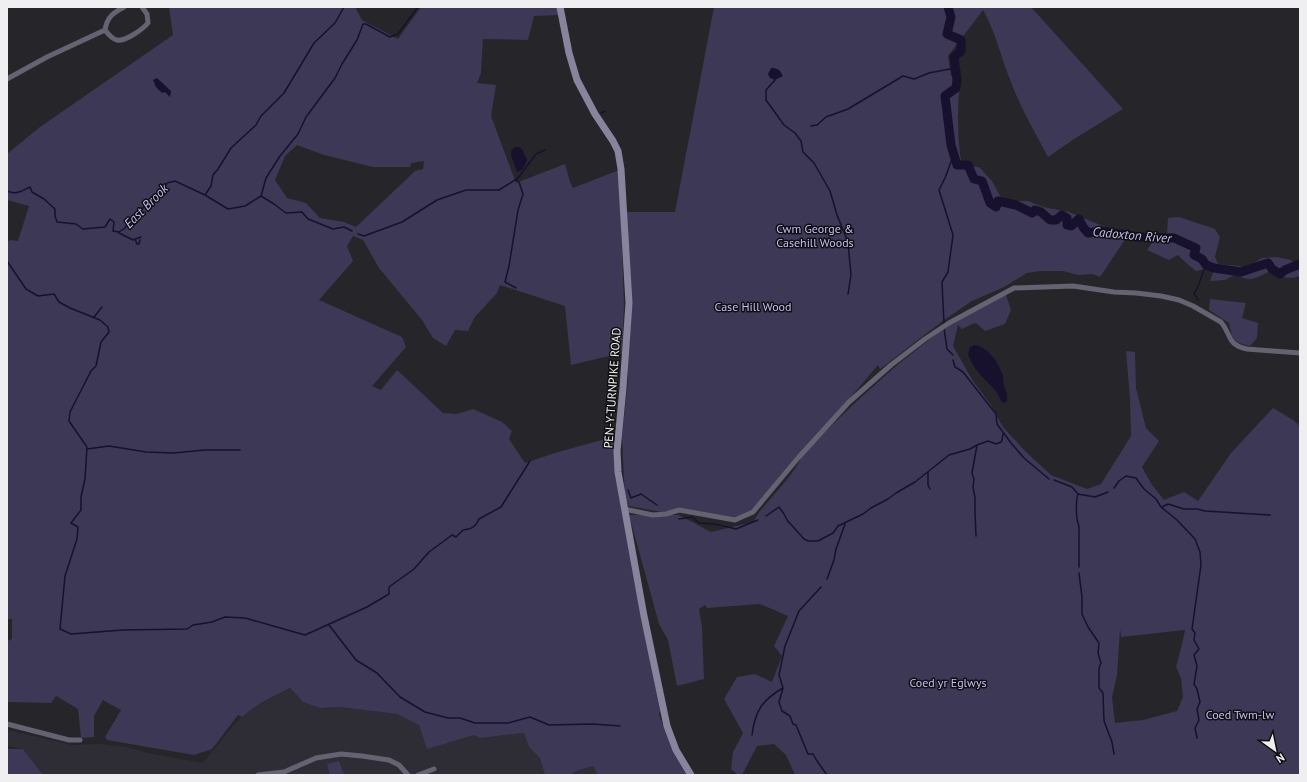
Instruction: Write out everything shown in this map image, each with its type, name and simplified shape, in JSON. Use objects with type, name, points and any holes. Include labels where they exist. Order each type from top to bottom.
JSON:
[{"type":"street","points":[[124,7],[112,13],[106,21],[105,30],[111,37],[118,41],[143,29],[148,24],[147,14],[142,7]]},
{"type":"street","name":"PEN-Y-TURNPIKE ROAD","points":[[560,7],[569,53],[577,80],[595,114],[618,151],[621,169],[629,303],[617,451],[618,472],[667,726],[676,750],[691,775]]},
{"type":"street","points":[[7,79],[47,57],[105,30]]},
{"type":"street","points":[[624,509],[653,515],[666,514],[679,510],[735,520],[753,512],[798,458],[849,402],[892,365],[939,329],[1014,288],[1074,286],[1114,292],[1161,296],[1179,300],[1221,322],[1231,340],[1239,347],[1247,349],[1300,353]]},
{"type":"street","points":[[7,724],[69,740],[80,740]]},
{"type":"street","points":[[258,775],[284,772],[316,758],[341,754],[389,760],[399,766],[408,775]]},
{"type":"street","points":[[418,775],[434,769]]},
{"type":"shaded area","points":[[771,68],[775,68],[781,72],[783,76],[775,80],[770,78],[768,74]]},
{"type":"shaded area","points":[[157,78],[171,91],[170,97],[165,92],[162,93],[156,87],[153,80]]},
{"type":"shaded area","points":[[515,147],[520,147],[527,160],[524,168],[517,172],[511,155],[511,151]]},
{"type":"shaded area","points":[[975,345],[980,346],[988,352],[998,364],[1003,375],[1007,395],[1007,401],[1005,403],[1002,402],[996,391],[979,374],[970,360],[968,354],[970,347]]},
{"type":"shaded area","points":[[290,688],[303,702],[320,708],[340,707],[397,714],[419,725],[427,748],[474,735],[480,738],[524,733],[529,747],[540,757],[545,775],[43,775],[23,749],[7,746],[7,730],[72,745],[101,744],[126,747],[148,753],[203,763],[233,726],[248,711]]},
{"type":"shaded area","points":[[593,766],[598,775],[569,775],[579,770]]},
{"type":"green space","points":[[169,7],[355,7],[362,20],[398,39],[421,7],[557,7],[559,15],[534,16],[528,40],[483,39],[481,73],[477,83],[496,85],[491,116],[516,183],[565,164],[573,188],[619,170],[624,304],[622,353],[571,365],[565,306],[500,285],[497,293],[474,318],[468,331],[455,330],[446,346],[433,338],[422,320],[379,268],[363,240],[353,236],[347,246],[353,261],[319,300],[402,337],[406,347],[372,386],[381,390],[397,370],[443,413],[457,414],[473,409],[502,422],[512,431],[509,439],[525,463],[613,437],[616,478],[660,711],[659,715],[674,753],[689,775],[598,775],[593,766],[569,775],[545,775],[540,758],[529,747],[524,733],[480,738],[474,735],[427,749],[419,725],[397,714],[340,707],[320,708],[303,702],[290,688],[259,704],[242,717],[238,715],[212,749],[194,755],[107,740],[105,737],[121,710],[103,700],[94,716],[94,737],[81,738],[78,709],[56,696],[51,703],[7,702],[7,641],[12,639],[12,619],[7,619],[7,242],[10,240],[18,241],[29,206],[7,200],[7,154],[40,127],[173,35]],"holes":[[[297,145],[324,155],[373,167],[410,167],[411,163],[424,161],[423,169],[415,171],[356,227],[344,222],[320,218],[306,203],[287,198],[275,180],[285,156]]]},
{"type":"green space","name":"Case Hill Wood","points":[[714,7],[1031,7],[1123,109],[1048,157],[1017,98],[994,34],[983,10],[948,56],[951,76],[960,75],[958,132],[962,166],[979,167],[992,181],[1003,201],[1028,201],[1043,207],[1069,212],[1128,235],[1100,277],[1093,274],[1078,275],[1063,271],[1041,271],[1027,273],[1004,287],[972,301],[944,320],[880,369],[878,365],[754,510],[735,519],[680,509],[667,513],[629,506],[625,498],[622,438],[628,380],[626,212],[675,212]]},
{"type":"green space","points":[[1179,217],[1215,229],[1220,237],[1215,257],[1218,264],[1246,268],[1262,258],[1276,257],[1291,260],[1296,266],[1300,267],[1300,276],[1292,278],[1285,277],[1271,271],[1250,279],[1246,279],[1236,274],[1225,280],[1210,281],[1213,273],[1209,268],[1196,271],[1178,255],[1169,260],[1147,250],[1152,243],[1167,234],[1168,218]]},
{"type":"green space","points":[[1006,295],[1011,310],[1005,324],[985,331],[976,323],[962,329],[958,325],[953,346],[973,381],[991,405],[1003,427],[1026,452],[1051,475],[1087,489],[1101,484],[1131,436],[1126,351],[1135,352],[1136,388],[1146,428],[1159,441],[1142,467],[1152,485],[1164,500],[1184,492],[1198,501],[1231,453],[1273,408],[1300,426],[1300,775],[795,775],[786,755],[774,744],[757,746],[742,775],[738,775],[731,769],[733,752],[743,733],[724,699],[737,677],[755,674],[772,682],[782,656],[774,646],[788,616],[760,604],[707,608],[705,605],[699,609],[702,627],[704,679],[677,686],[668,640],[659,624],[629,515],[679,515],[711,532],[753,522],[760,511],[795,469],[805,451],[896,366],[953,321],[975,308]],"holes":[[[1120,629],[1121,637],[1185,630],[1176,667],[1181,678],[1183,697],[1177,711],[1143,720],[1115,723],[1112,697],[1117,675]]]},
{"type":"green space","points":[[1210,299],[1246,303],[1242,318],[1258,323],[1257,338],[1250,346],[1236,341],[1233,337],[1229,323],[1209,310]]},
{"type":"green space","points":[[7,749],[23,749],[43,775],[7,775]]},
{"type":"green space","points":[[339,761],[344,775],[330,775],[327,764]]},
{"type":"waterway","points":[[205,195],[211,186],[213,175],[231,148],[256,125],[261,116],[284,93],[314,43],[335,23],[344,7]]},
{"type":"waterway","points":[[261,196],[266,178],[280,156],[298,134],[306,117],[335,78],[357,40],[363,24],[366,24],[390,37],[398,34],[418,7]]},
{"type":"waterway","name":"Cadoxton River","points":[[948,7],[951,17],[947,34],[961,40],[961,51],[954,57],[957,80],[956,88],[945,96],[951,145],[957,165],[968,165],[974,179],[982,181],[990,203],[996,207],[998,201],[1016,205],[1032,213],[1035,210],[1041,212],[1050,220],[1056,220],[1062,215],[1067,218],[1067,225],[1071,226],[1079,219],[1088,233],[1101,231],[1139,237],[1174,238],[1196,248],[1194,255],[1202,259],[1206,265],[1214,268],[1241,272],[1268,263],[1272,269],[1280,274],[1285,270],[1300,264]]},
{"type":"waterway","points":[[811,126],[817,125],[826,117],[848,109],[903,76],[914,79],[929,73],[955,68]]},
{"type":"waterway","points":[[775,80],[766,90],[766,100],[784,125],[795,133],[801,141],[803,152],[814,163],[830,191],[837,215],[848,242],[851,275],[848,294]]},
{"type":"waterway","points":[[601,113],[605,111]]},
{"type":"waterway","points":[[358,234],[364,236],[402,222],[437,200],[466,190],[499,190],[518,178],[536,154],[545,150]]},
{"type":"waterway","points":[[944,324],[942,282],[948,272],[953,235],[939,190],[954,154]]},
{"type":"waterway","points":[[516,180],[519,182],[523,194],[518,210],[505,282],[516,288]]},
{"type":"waterway","name":"East Brook","points":[[7,191],[16,193],[30,187],[32,192],[44,199],[55,209],[57,222],[76,224],[83,229],[105,227],[110,219],[114,222],[113,231],[119,232],[125,228],[129,221],[154,197],[163,191],[167,183],[175,181],[205,195],[228,209],[245,206],[261,196],[286,213],[302,212],[308,219],[333,229],[344,227],[352,231]]},
{"type":"waterway","points":[[119,233],[133,240],[141,237]]},
{"type":"waterway","points":[[135,239],[137,244],[139,244],[140,240]]},
{"type":"waterway","points":[[7,261],[26,289],[38,296],[54,294],[59,302],[100,320],[108,327],[109,332],[101,342],[96,366],[91,371],[70,412],[69,421],[87,447],[85,479],[81,497],[81,510],[71,523],[78,527],[77,539],[65,576],[60,629],[71,634],[123,630],[187,629],[193,625],[212,622],[225,617],[245,618],[305,635],[367,607],[389,594],[389,587],[414,569],[429,552],[452,535],[456,537],[463,530],[475,526],[479,519],[501,507],[530,461]]},
{"type":"waterway","points":[[1198,300],[1194,293],[1206,265]]},
{"type":"waterway","points":[[94,317],[102,307]]},
{"type":"waterway","points":[[944,328],[947,349],[953,355]]},
{"type":"waterway","points":[[953,360],[955,367],[963,372],[996,414],[997,424],[1011,443],[1024,458],[1049,479]]},
{"type":"waterway","points":[[766,516],[779,507],[787,520],[804,539],[808,541],[818,541],[833,533],[838,526],[863,514],[915,482],[949,455],[970,449],[988,441],[996,444],[1001,442],[1003,434]]},
{"type":"waterway","points":[[976,536],[975,498],[973,487],[974,479],[972,473],[977,445]]},
{"type":"waterway","points":[[87,449],[109,446],[146,452],[174,453],[204,450],[240,450]]},
{"type":"waterway","points":[[928,473],[928,485],[930,489]]},
{"type":"waterway","points":[[1114,488],[1119,481],[1126,476],[1136,478],[1144,489],[1156,499],[1161,507],[1177,520],[1195,539],[1200,552],[1201,565],[1192,629],[1195,633],[1194,640],[1199,649],[1194,655],[1197,666],[1194,684],[1197,689],[1200,702],[1197,709],[1199,720],[1195,728],[1197,738]]},
{"type":"waterway","points":[[1054,480],[1072,487],[1078,494],[1095,497],[1108,492]]},
{"type":"waterway","points":[[628,490],[631,498],[641,494],[657,505]]},
{"type":"waterway","points":[[1078,494],[1076,509],[1079,526],[1079,567]]},
{"type":"waterway","points":[[1162,507],[1168,504],[1184,509],[1270,515]]},
{"type":"waterway","points":[[679,519],[692,517],[699,523],[715,524],[736,529],[758,520]]},
{"type":"waterway","points":[[827,579],[845,524]]},
{"type":"waterway","points":[[1079,573],[1082,597],[1082,614],[1088,627],[1099,643],[1098,653],[1101,663],[1099,668],[1099,688],[1103,693],[1104,721],[1112,742],[1114,754]]},
{"type":"waterway","points":[[821,587],[799,611],[785,646],[779,675],[783,688],[779,702],[782,711],[790,716],[793,724],[796,725],[808,754],[813,754],[827,775]]},
{"type":"waterway","points":[[329,625],[356,660],[377,673],[400,697],[425,712],[448,718],[460,718],[475,723],[508,723],[530,717],[549,725],[593,724],[620,726]]},
{"type":"waterway","points":[[752,735],[755,719],[761,707],[770,697],[783,688]]},
{"type":"park label","name":"Cwm George & Casehill Woods","points":[[815,235]]},
{"type":"park label","name":"Coed yr Eglwys","points":[[948,682]]},
{"type":"park label","name":"Coed Twm-lw","points":[[1240,714]]}]
